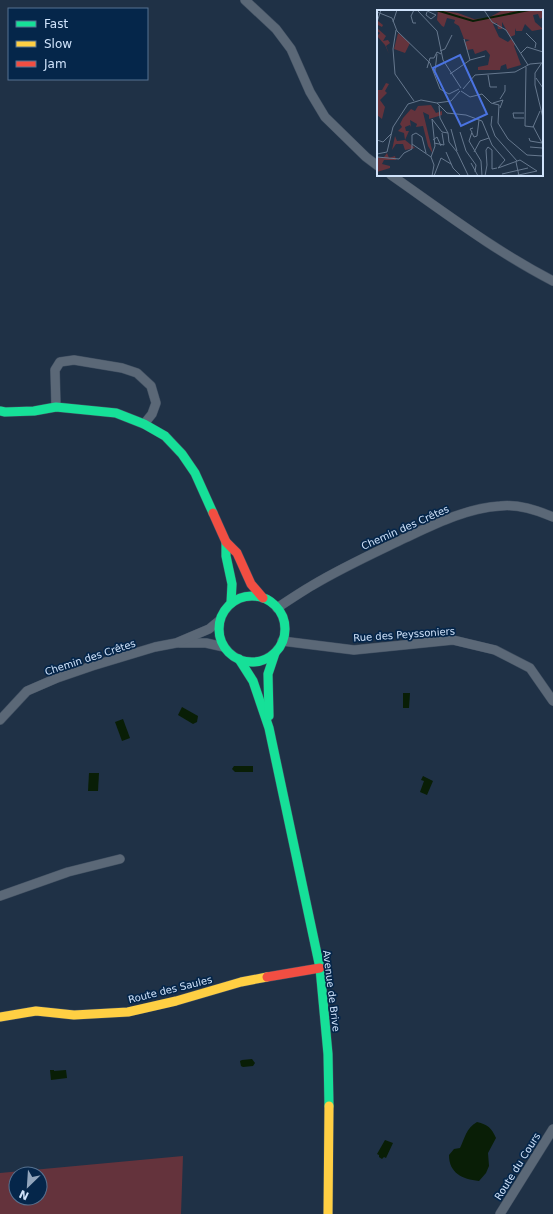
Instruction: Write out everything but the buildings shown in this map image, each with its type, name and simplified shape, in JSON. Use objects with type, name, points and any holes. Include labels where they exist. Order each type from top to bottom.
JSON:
[{"type":"street","points":[[245,0],[276,30],[291,49],[310,92],[326,117],[366,157],[377,165]]},
{"type":"street","points":[[392,176],[451,218],[524,266],[553,281]]},
{"type":"street","points":[[56,407],[55,370],[60,362],[74,360],[122,368],[137,373],[151,386],[156,403],[152,414],[144,424]]},
{"type":"street","points":[[2,414],[56,407],[116,413],[144,424],[165,436],[182,454],[195,473],[226,542],[237,553],[251,584],[263,598]]},
{"type":"street","name":"Chemin des Crêtes","points":[[277,608],[312,585],[358,560],[442,521],[482,508],[501,506],[521,506],[553,517]]},
{"type":"street","points":[[226,542],[226,556],[232,584],[230,603]]},
{"type":"street","points":[[269,728],[268,674],[275,653],[282,641],[285,629],[283,618],[271,602],[263,598],[246,596],[230,603],[220,620],[219,634],[224,647],[239,659],[252,662],[264,660],[275,653]]},
{"type":"street","name":"Chemin des Crêtes","points":[[176,643],[209,629],[220,620]]},
{"type":"street","name":"Rue des Peyssoniers","points":[[282,641],[354,650],[453,640],[495,650],[530,668],[553,701]]},
{"type":"street","name":"Chemin des Crêtes","points":[[0,720],[27,691],[57,678],[155,647],[176,643],[206,643],[224,647]]},
{"type":"street","points":[[239,659],[253,681],[269,728]]},
{"type":"street","name":"Avenue de Brive","points":[[269,728],[320,968],[328,1054],[328,1214]]},
{"type":"street","points":[[0,896],[68,872],[120,859]]},
{"type":"street","name":"Route des Saules","points":[[0,1017],[36,1011],[74,1015],[128,1012],[176,1001],[241,982],[320,968]]},
{"type":"street","name":"Route du Cours","points":[[500,1214],[553,1130]]},
{"type":"shaded area","points":[[403,693],[410,693],[409,708],[403,708]]},
{"type":"shaded area","points":[[182,707],[198,716],[197,722],[193,724],[178,715]]},
{"type":"shaded area","points":[[123,719],[130,738],[122,741],[115,722]]},
{"type":"shaded area","points":[[234,766],[253,766],[253,772],[235,772],[232,769]]},
{"type":"shaded area","points":[[89,773],[99,773],[98,791],[88,791]]},
{"type":"shaded area","points":[[423,776],[433,781],[427,795],[420,792],[424,781],[421,780]]},
{"type":"shaded area","points":[[252,1059],[255,1063],[253,1066],[241,1066],[240,1061]]},
{"type":"shaded area","points":[[50,1070],[66,1070],[67,1078],[51,1080]]},
{"type":"shaded area","points":[[477,1122],[489,1127],[496,1138],[488,1153],[489,1166],[486,1173],[479,1181],[462,1177],[454,1171],[451,1166],[449,1155],[454,1149],[460,1148],[468,1130]]},
{"type":"shaded area","points":[[385,1140],[393,1143],[386,1158],[384,1157],[382,1159],[377,1154]]},
{"type":"shaded area","points":[[183,1156],[181,1214],[0,1214],[0,1173],[8,1172],[8,1206],[48,1206],[48,1169]]},
{"type":"traffic: fast","points":[[0,411],[34,411],[56,407],[116,413],[144,424],[165,436],[182,454],[195,473],[213,513]]},
{"type":"traffic: fast","points":[[226,542],[226,556],[232,584],[231,603]]},
{"type":"traffic: fast","points":[[252,596],[264,599],[275,606],[282,617],[285,629],[282,641],[275,652],[264,659],[252,662],[240,659],[229,652],[222,641],[219,629],[222,617],[229,606],[240,599],[252,596]]},
{"type":"traffic: fast","points":[[269,716],[268,674],[275,653]]},
{"type":"traffic: fast","points":[[239,659],[253,681],[269,728],[320,968],[328,1054],[329,1106]]},
{"type":"traffic: slow","points":[[0,1017],[36,1011],[74,1015],[128,1012],[176,1001],[241,982],[267,977]]},
{"type":"traffic: slow","points":[[328,1214],[329,1106]]},
{"type":"traffic: jam","points":[[213,513],[226,542],[237,553],[251,584],[263,598]]},
{"type":"traffic: jam","points":[[267,977],[320,968]]}]
